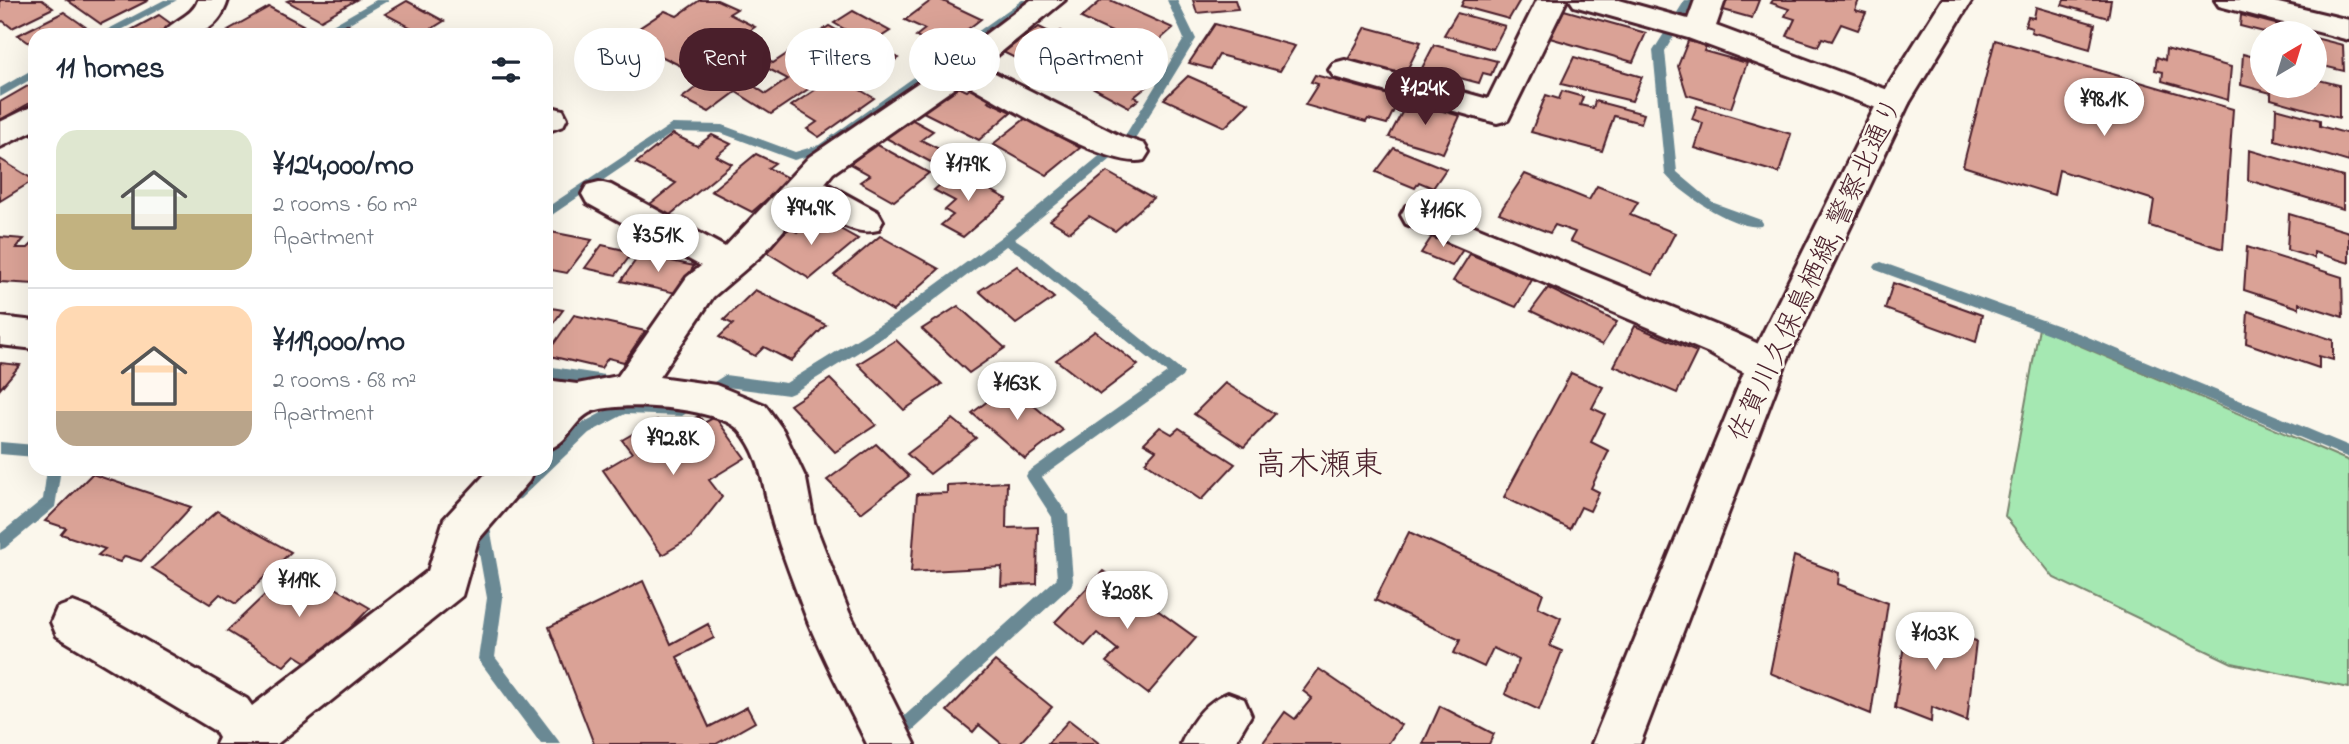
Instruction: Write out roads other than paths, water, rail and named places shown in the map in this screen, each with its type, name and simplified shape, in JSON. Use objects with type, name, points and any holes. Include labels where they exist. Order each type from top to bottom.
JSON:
[{"type":"street","points":[[1000,38],[1050,0]]},
{"type":"street","points":[[1345,70],[1497,112],[1552,0]]},
{"type":"street","points":[[1585,0],[1682,26],[1893,103]]},
{"type":"street","points":[[1682,26],[1710,0]]},
{"type":"street","name":"佐賀川久保鳥栖線, 警察北通り","points":[[1616,744],[1766,365],[1893,103],[1957,0]]},
{"type":"street","points":[[2230,0],[2314,11],[2349,30]]},
{"type":"street","points":[[186,28],[218,4]]},
{"type":"street","points":[[1000,88],[1120,148]]},
{"type":"street","points":[[630,389],[700,287],[749,246],[821,165],[928,91]]},
{"type":"street","points":[[0,135],[28,120]]},
{"type":"street","points":[[803,186],[866,222]]},
{"type":"street","points":[[599,194],[727,264]]},
{"type":"street","points":[[1418,215],[1722,343],[1766,365]]},
{"type":"street","points":[[0,331],[28,334]]},
{"type":"street","points":[[553,417],[561,398],[630,389],[702,399],[751,416],[769,442],[785,479],[793,522],[829,618],[886,732]]},
{"type":"street","points":[[73,622],[231,715],[243,742],[447,582],[459,532],[509,476]]},
{"type":"waterway","points":[[117,28],[172,0]]},
{"type":"waterway","points":[[334,28],[384,0]]},
{"type":"waterway","points":[[553,209],[672,128],[722,129],[794,156],[823,148],[1029,0]]},
{"type":"waterway","points":[[1006,240],[1130,137],[1190,39],[1172,0]]},
{"type":"waterway","points":[[1690,0],[1659,51],[1671,174],[1710,206],[1757,223]]},
{"type":"waterway","points":[[0,93],[28,76]]},
{"type":"waterway","points":[[553,458],[584,429],[623,408],[682,410],[725,381],[788,389],[894,323],[1006,240]]},
{"type":"waterway","points":[[886,744],[1065,581],[1060,515],[1033,476],[1177,373],[1026,252],[1006,240]]},
{"type":"waterway","points":[[1881,267],[2076,338],[2349,452]]},
{"type":"waterway","points":[[553,373],[605,381]]},
{"type":"waterway","points":[[0,448],[28,450]]},
{"type":"waterway","points":[[0,543],[50,502],[53,476]]},
{"type":"waterway","points":[[515,494],[534,476]]},
{"type":"waterway","points":[[487,520],[482,525],[495,598],[486,659],[552,744]]},
{"type":"district","name":"高木瀬東","points":[[1319,466]]}]
